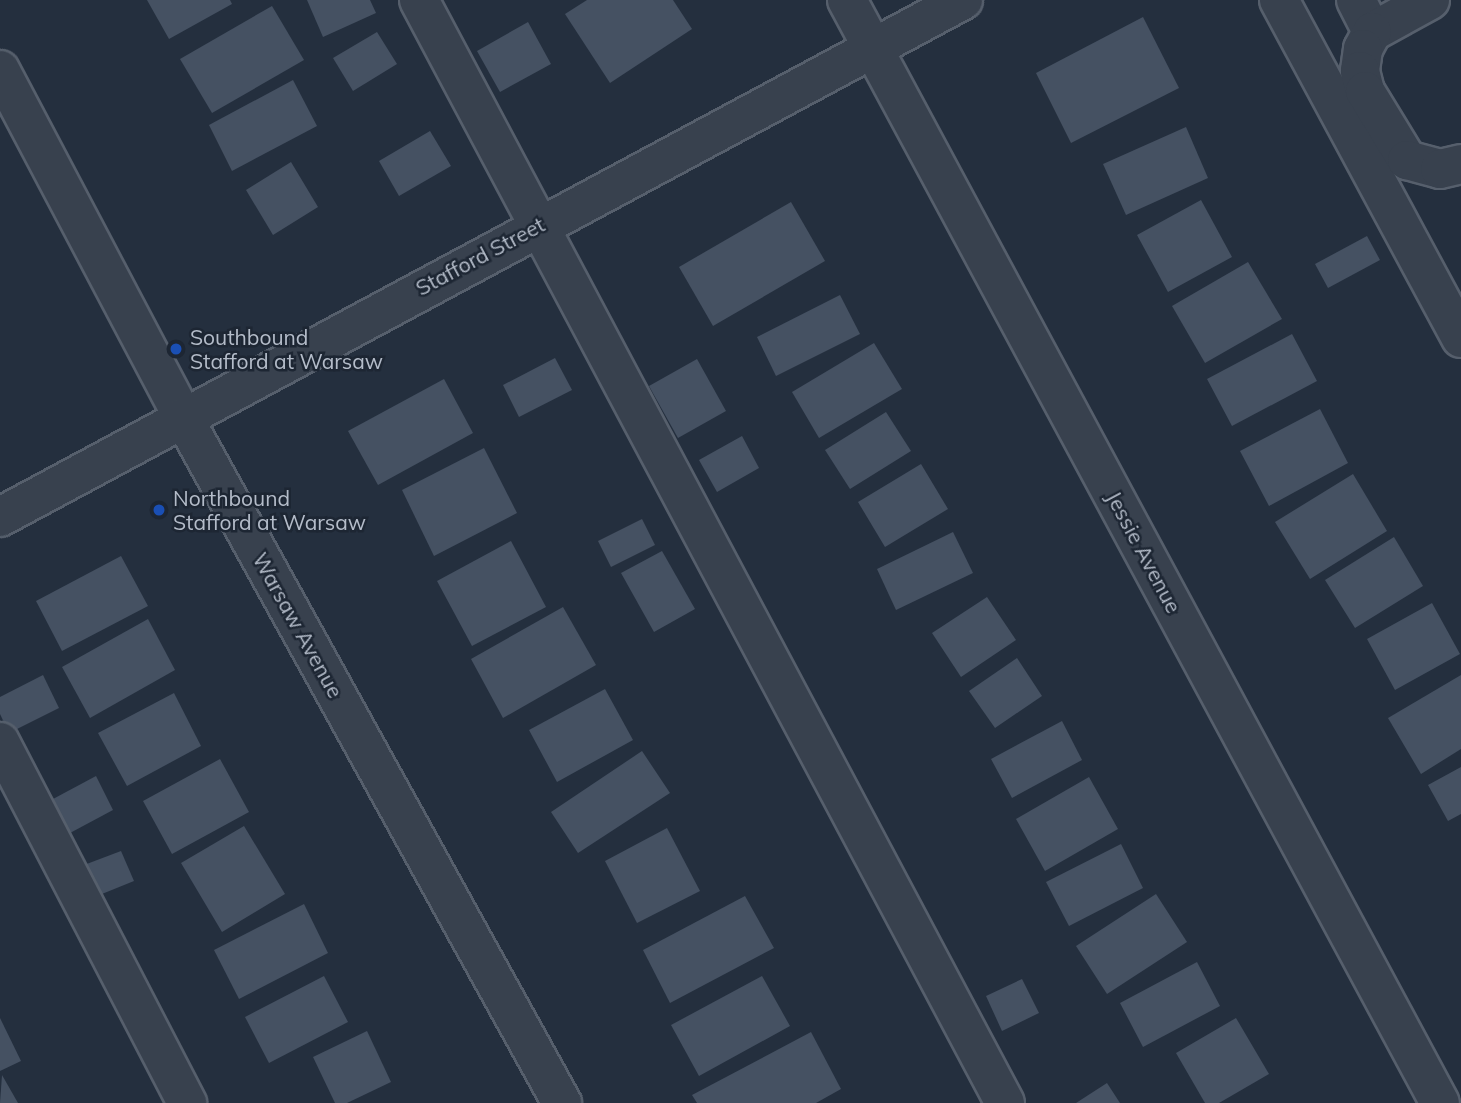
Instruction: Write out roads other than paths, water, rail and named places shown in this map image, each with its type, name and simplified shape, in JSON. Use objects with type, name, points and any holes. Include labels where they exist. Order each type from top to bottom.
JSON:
[{"type":"street","points":[[419,0],[540,223],[1005,1103]]},
{"type":"street","name":"Jessie Avenue","points":[[847,0],[1440,1103]]},
{"type":"street","name":"Stafford Street","points":[[0,517],[540,223],[963,0]]},
{"type":"street","points":[[1279,0],[1461,338]]},
{"type":"street","points":[[1430,0],[1364,16],[1360,71],[1396,149],[1420,166],[1461,164]]},
{"type":"street","name":"Warsaw Avenue","points":[[0,70],[183,417],[562,1103]]},
{"type":"street","points":[[0,743],[187,1103]]},
{"type":"place","name":"Southbound Stafford at Warsaw","points":[[176,349]]},
{"type":"place","name":"Northbound Stafford at Warsaw","points":[[159,510]]}]
